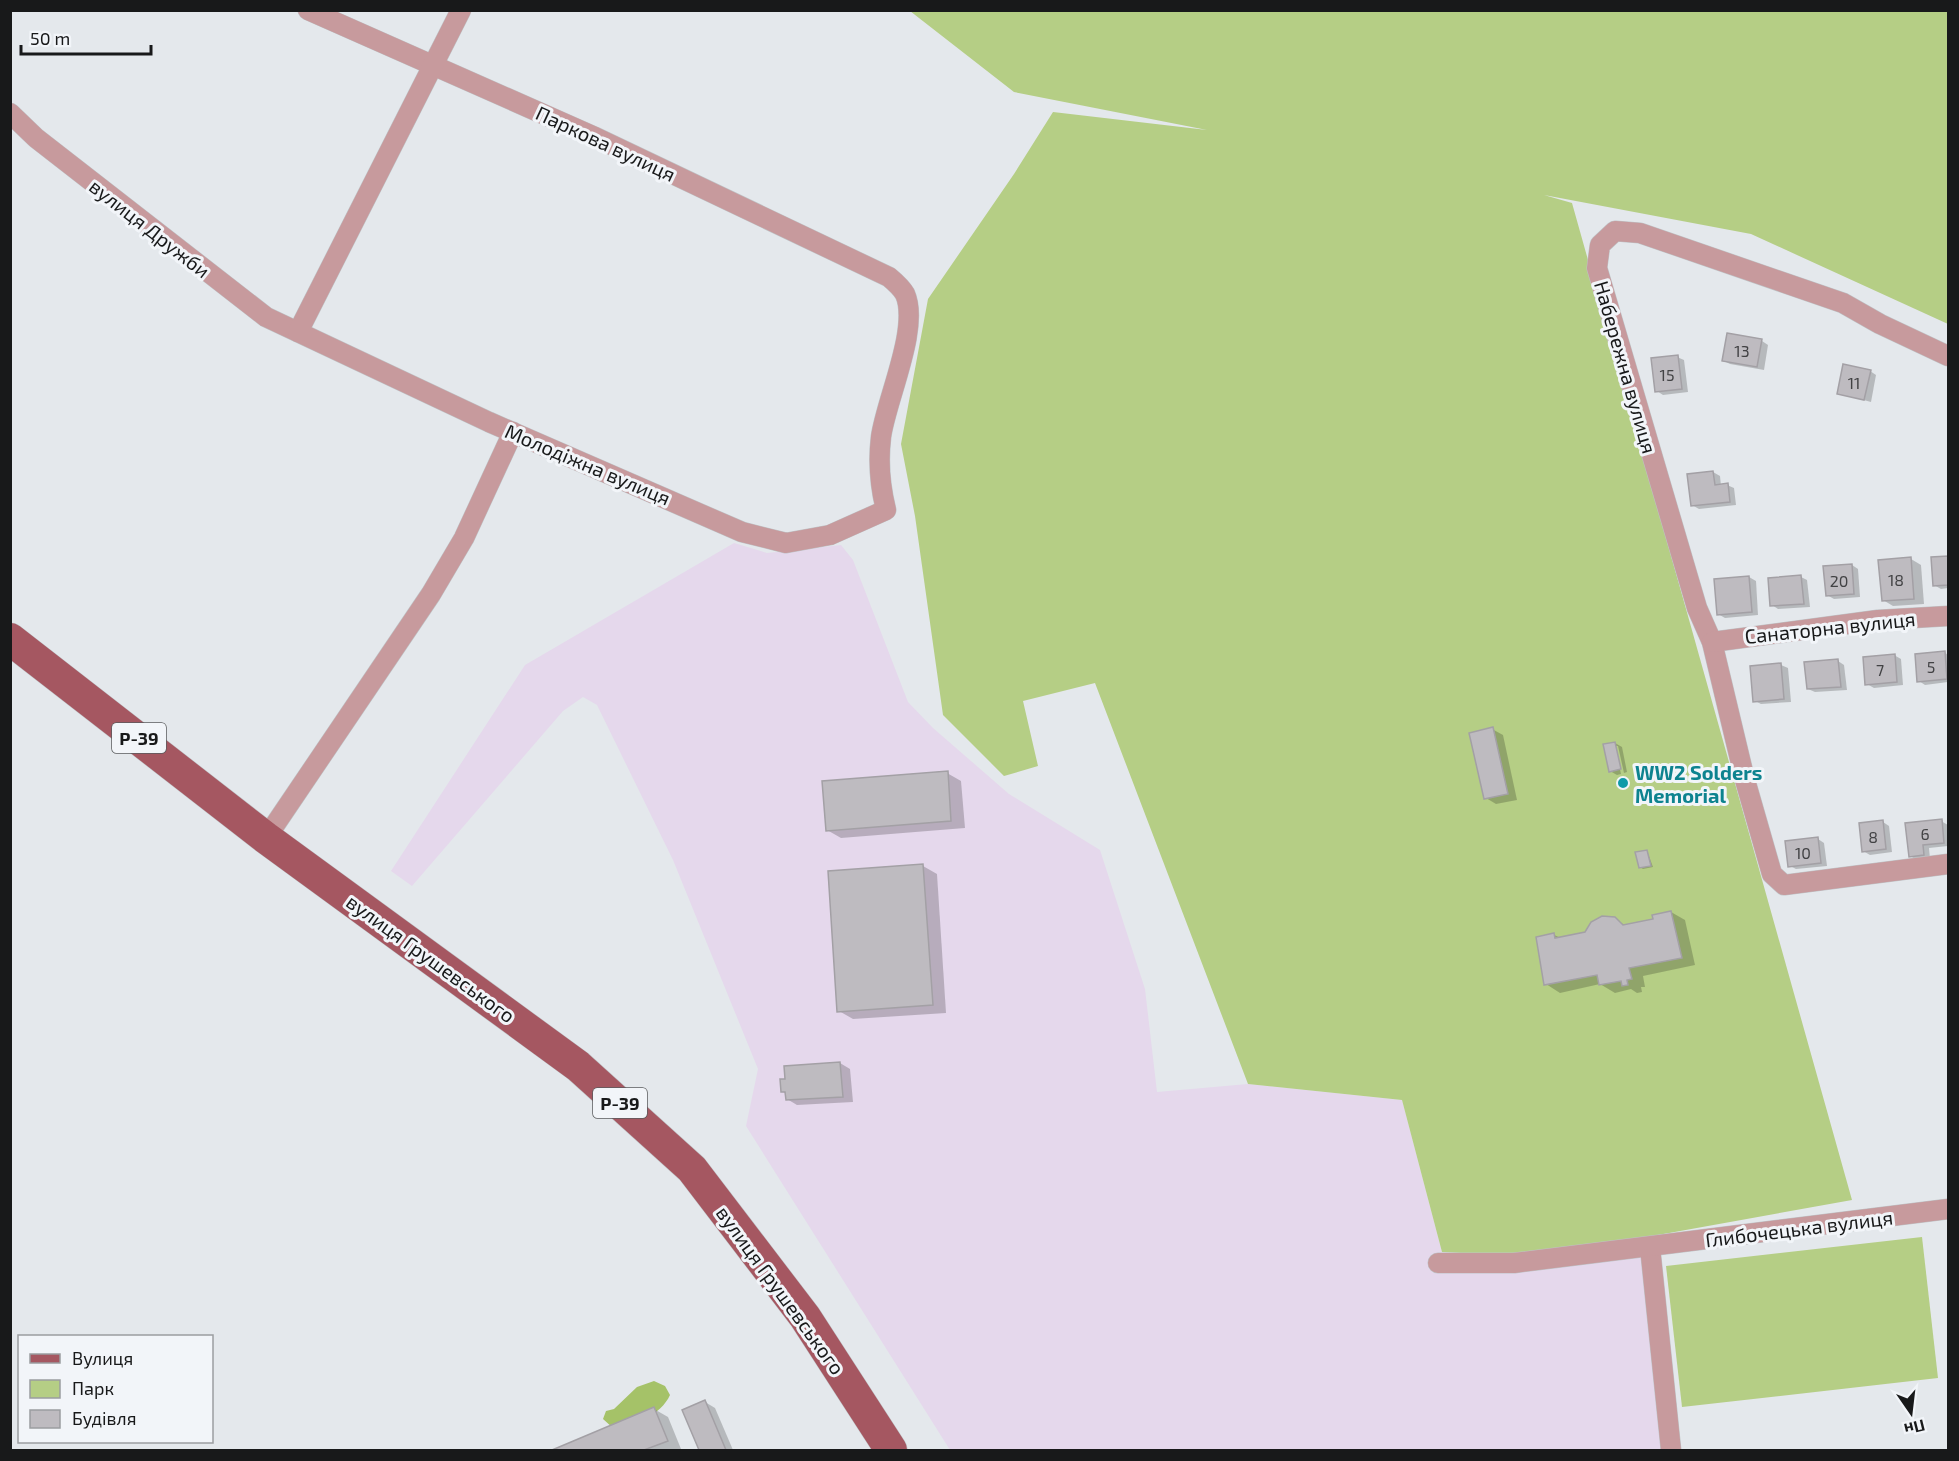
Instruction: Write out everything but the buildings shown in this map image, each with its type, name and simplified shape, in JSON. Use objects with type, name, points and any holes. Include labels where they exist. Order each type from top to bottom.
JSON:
[{"type":"main road","name":"Р-39","points":[[10,639],[266,838]]},
{"type":"main road","name":"вулиця Грушевського","points":[[266,838],[579,1066],[692,1169],[805,1317],[891,1450]]},
{"type":"street","name":"Паркова вулиця","points":[[308,10],[617,147],[889,277],[898,284],[904,294],[908,322],[881,436],[880,487],[886,510]]},
{"type":"street","points":[[298,332],[435,66],[461,10]]},
{"type":"street","name":"вулиця Дружби","points":[[10,113],[36,138],[266,317],[298,332]]},
{"type":"street","name":"Набережна вулиця","points":[[1948,356],[1880,324],[1843,303],[1640,233],[1615,231],[1600,245],[1597,268],[1697,608],[1712,642],[1745,780],[1772,874],[1784,885],[1948,864]]},
{"type":"street","name":"Молодіжна вулиця","points":[[298,332],[513,432],[742,532],[786,543],[830,535],[886,510]]},
{"type":"street","points":[[266,838],[431,594],[464,538],[513,432]]},
{"type":"street","name":"Санаторна вулиця","points":[[1712,642],[1878,620],[1948,616]]},
{"type":"street","name":"Глибочецька вулиця","points":[[1438,1263],[1514,1263],[1948,1209]]},
{"type":"street","points":[[1650,1247],[1671,1450]]},
{"type":"shaded area","points":[[734,543],[767,553],[841,545],[853,560],[908,702],[933,728],[1009,794],[1100,850],[1145,989],[1157,1092],[1248,1084],[1402,1100],[1442,1252],[1641,1238],[1662,1450],[950,1450],[746,1126],[758,1069],[673,860],[597,705],[583,697],[563,711],[412,886],[391,871],[525,665]]},
{"type":"green space","points":[[910,11],[1948,11],[1948,324],[1751,234],[1544,195],[1572,203],[1852,1200],[1536,1257],[1442,1252],[1402,1100],[1248,1084],[1095,683],[1023,701],[1038,766],[1004,776],[943,715],[915,516],[901,444],[928,299],[1014,174],[1053,112],[1207,130],[1014,92]]},
{"type":"green space","points":[[1922,1237],[1938,1378],[1682,1407],[1666,1266]]},
{"type":"green space","points":[[654,1381],[665,1386],[670,1395],[653,1414],[629,1425],[613,1428],[603,1419],[606,1411],[614,1409],[637,1387]]},
{"type":"place","name":"WW2 Solders Memorial","points":[[1623,783]]}]
